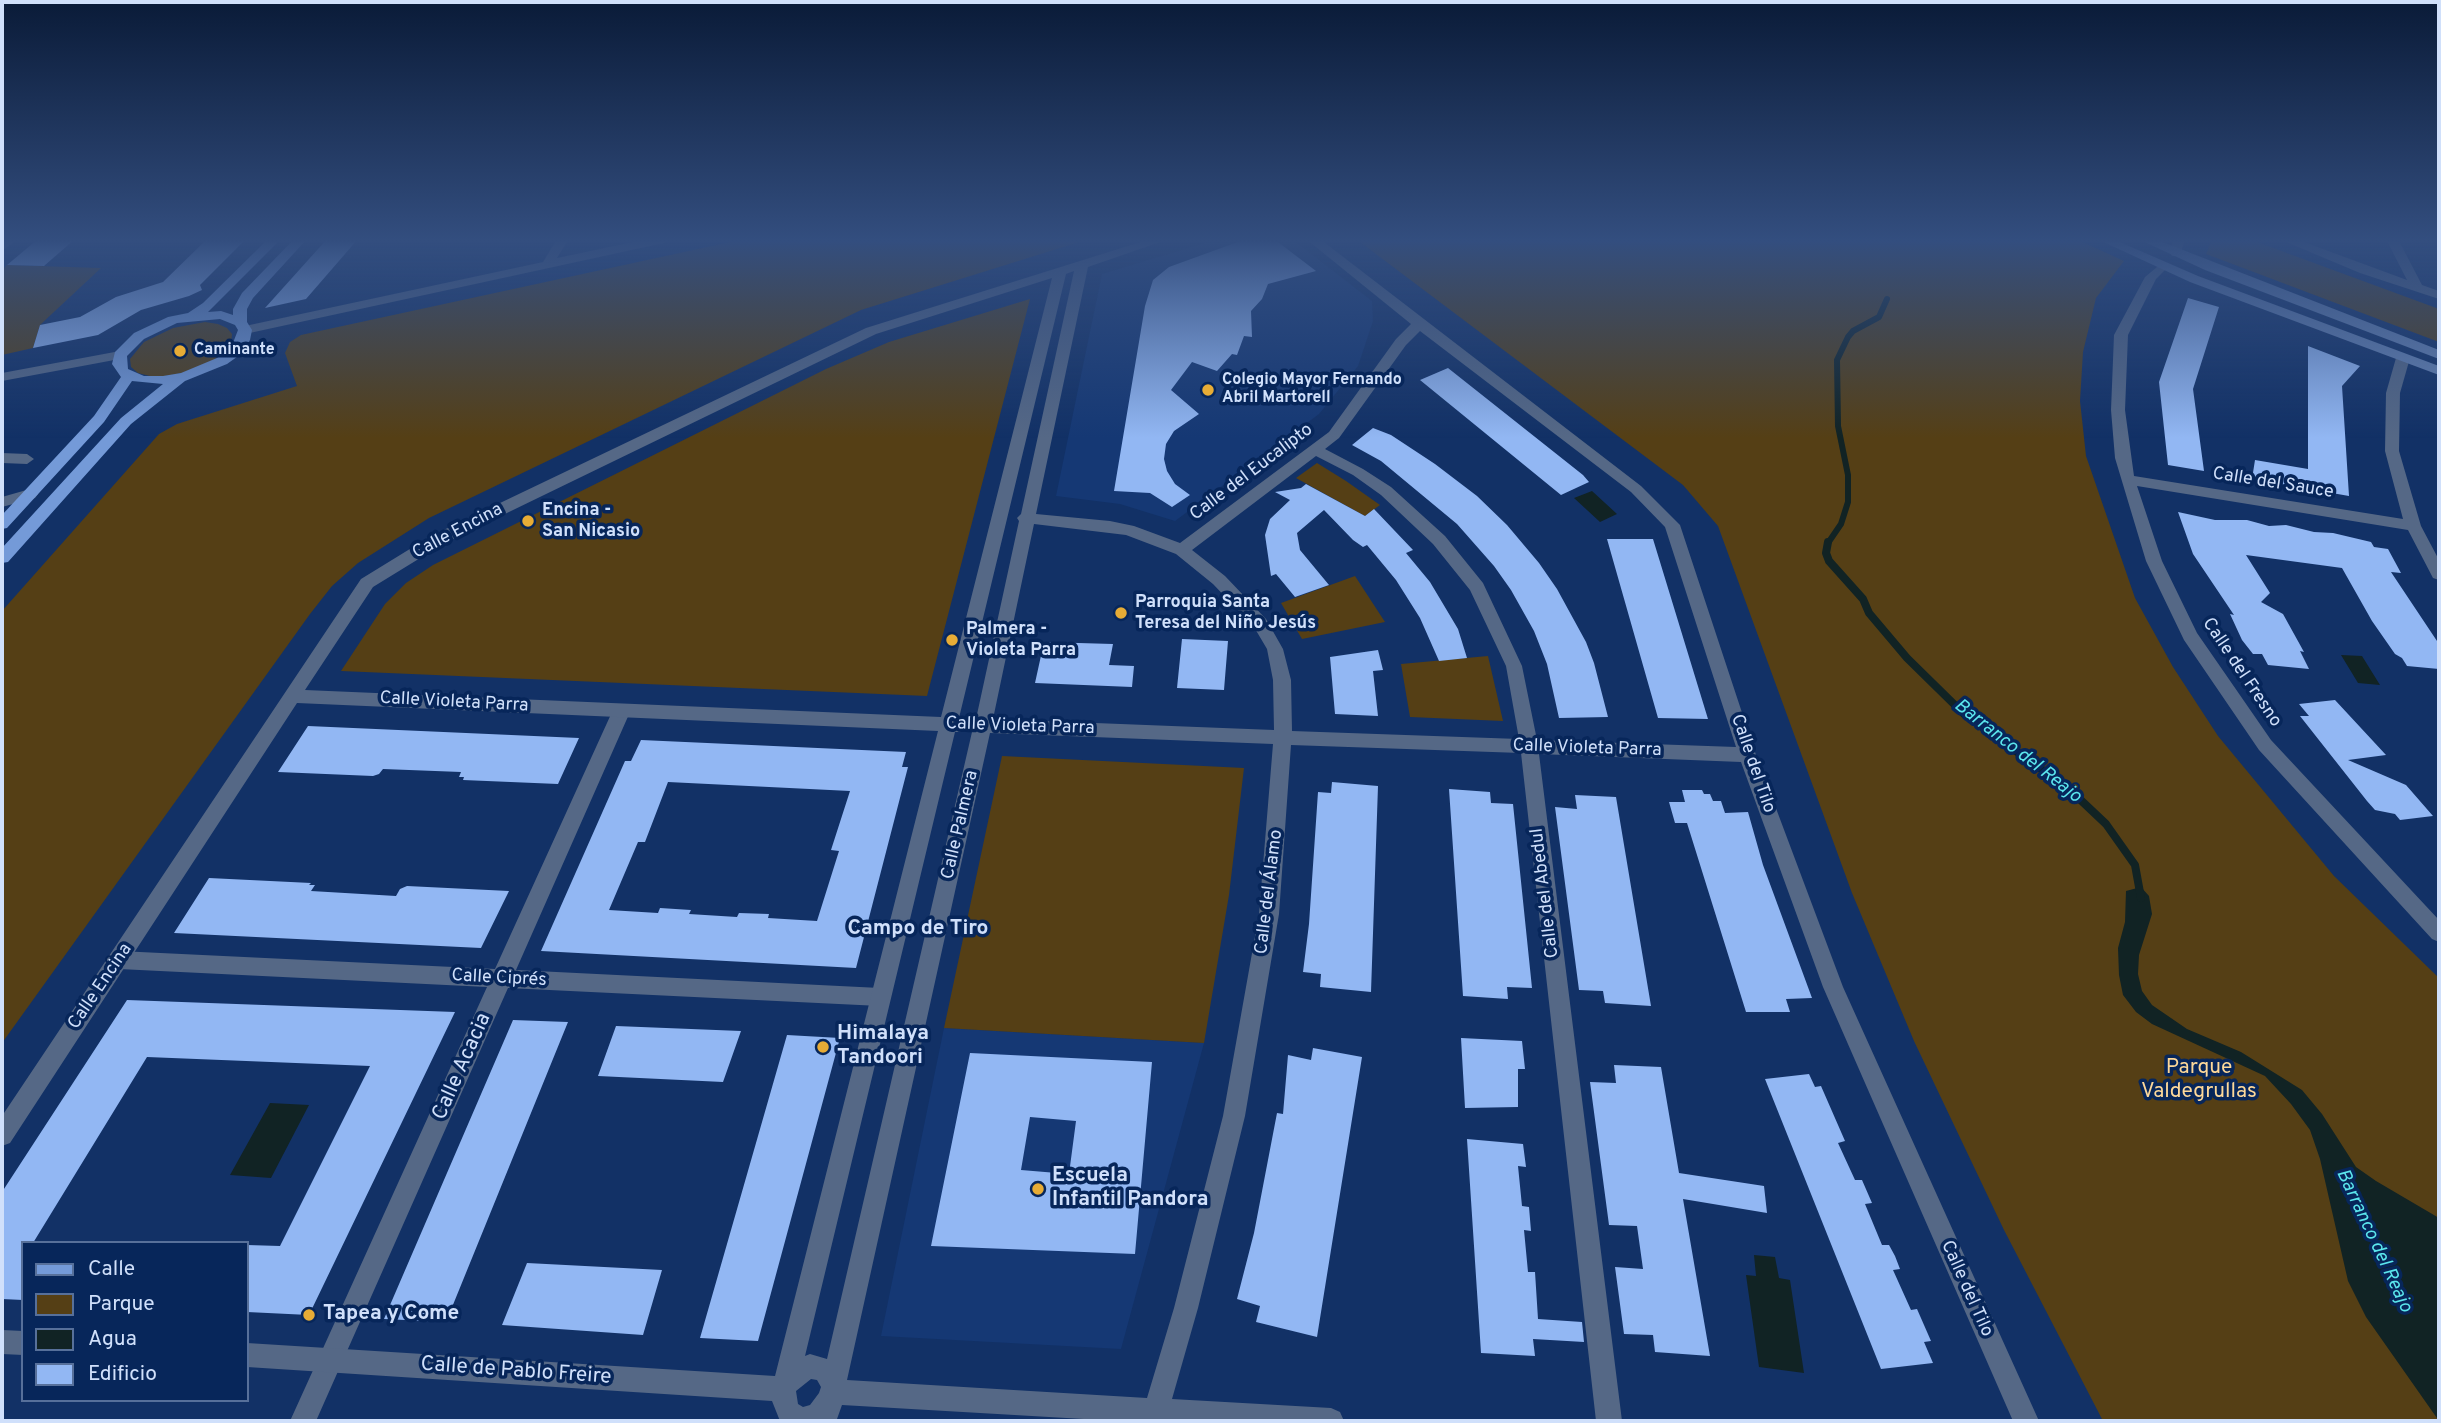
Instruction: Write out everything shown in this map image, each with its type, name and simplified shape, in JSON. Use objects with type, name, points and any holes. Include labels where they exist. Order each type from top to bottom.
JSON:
[{"type":"main road","points":[[191,316],[209,305]]},
{"type":"main road","points":[[242,305],[240,309],[243,326],[243,340],[229,356],[205,370],[184,377],[143,380],[129,376],[122,371],[119,364],[121,355],[139,336],[173,320],[220,315],[243,326]]},
{"type":"main road","points":[[2266,305],[2439,371]]},
{"type":"main road","points":[[2320,305],[2439,355]]},
{"type":"main road","points":[[2,524],[99,419],[129,376]]},
{"type":"main road","points":[[2,558],[127,421],[156,395],[184,377]]},
{"type":"street","points":[[243,326],[343,305]]},
{"type":"street","name":"Calle Encina","points":[[2,1135],[367,583],[437,540],[861,335],[954,305]]},
{"type":"street","name":"Calle Palmera","points":[[783,1398],[1052,305]]},
{"type":"street","name":"Calle Palmera","points":[[830,1399],[983,725],[1073,305]]},
{"type":"street","name":"Calle del Tilo","points":[[1396,305],[1636,489],[1666,517],[1677,537],[1747,755],[1833,987],[2026,1421]]},
{"type":"street","name":"Calle del Fresno","points":[[2136,305],[2121,335],[2118,410],[2122,458],[2154,561],[2190,636],[2266,745],[2439,933]]},
{"type":"street","name":"Calle del Eucalipto","points":[[1182,550],[1334,435],[1401,342],[1419,324]]},
{"type":"street","points":[[2,377],[121,355]]},
{"type":"street","points":[[2403,358],[2393,393],[2392,451],[2413,526],[2439,574]]},
{"type":"street","name":"Calle del Abedul","points":[[1314,449],[1358,472],[1386,492],[1439,540],[1465,570],[1489,607],[1514,666],[1529,747],[1609,1421]]},
{"type":"street","points":[[2,457],[27,459]]},
{"type":"street","name":"Calle del Sauce","points":[[2127,480],[2413,526]]},
{"type":"street","points":[[2,502],[30,494]]},
{"type":"street","name":"Calle del Álamo","points":[[1026,519],[1110,526],[1129,530],[1182,550],[1240,600],[1260,623],[1275,649],[1282,680],[1278,822],[1269,914],[1236,1103],[1186,1308],[1155,1416]]},
{"type":"street","name":"Calle Violeta Parra","points":[[293,696],[621,712],[1747,755]]},
{"type":"street","name":"Calle Acacia","points":[[303,1421],[621,712]]},
{"type":"street","name":"Calle Ciprés","points":[[119,960],[880,997]]},
{"type":"street","points":[[2,1342],[21,1343]]},
{"type":"street","name":"Calle de Pablo Freire","points":[[248,1355],[783,1398]]},
{"type":"street","points":[[810,1366],[825,1370],[830,1399],[818,1414],[802,1420],[789,1413],[783,1398],[795,1374],[810,1366]]},
{"type":"street","points":[[830,1399],[1155,1416],[1331,1421]]},
{"type":"shaded area","name":"Colegio Mayor Fernando Abril Martorell","points":[[1095,305],[1372,305],[1373,321],[1358,366],[1319,414],[1175,521],[1120,504],[1056,496]]},
{"type":"shaded area","name":"Escuela Infantil Pandora","points":[[944,1028],[1204,1043],[1121,1349],[881,1336]]},
{"type":"green space","points":[[2,305],[61,305],[40,325],[33,348],[2,355]]},
{"type":"green space","points":[[438,305],[876,305],[861,310],[429,518],[358,563],[332,586],[310,614],[2,1043],[2,611],[159,434],[177,424],[297,386],[285,353],[290,342],[301,335]]},
{"type":"green space","points":[[1009,305],[1028,305],[927,696],[341,671],[385,604],[406,583],[433,565],[826,369],[889,342]]},
{"type":"green space","name":"Parque Valdegrullas","points":[[1444,305],[2094,305],[2083,352],[2080,401],[2086,456],[2135,598],[2173,667],[2218,736],[2334,876],[2439,978],[2439,1421],[2103,1421],[2004,1230],[1914,1041],[1852,893],[1718,526],[1683,485]]},
{"type":"green space","points":[[2342,305],[2429,305],[2439,309],[2439,342]]},
{"type":"green space","points":[[205,322],[227,328],[232,334],[231,343],[214,360],[182,373],[165,376],[138,373],[131,367],[130,359],[144,342],[173,328]]},
{"type":"green space","points":[[1317,463],[1380,505],[1365,516],[1296,478]]},
{"type":"green space","points":[[1355,576],[1385,622],[1302,639],[1281,603]]},
{"type":"green space","points":[[1488,656],[1503,721],[1410,717],[1401,664]]},
{"type":"green space","points":[[1002,756],[1244,768],[1229,895],[1204,1043],[944,1028]]},
{"type":"water","points":[[1592,491],[1617,514],[1600,522],[1574,498]]},
{"type":"water","points":[[2341,655],[2362,656],[2380,685],[2358,683]]},
{"type":"water","points":[[2141,887],[2149,896],[2152,914],[2139,955],[2138,974],[2142,991],[2152,1005],[2187,1029],[2241,1052],[2302,1090],[2322,1114],[2356,1167],[2439,1218],[2439,1421],[2366,1317],[2348,1281],[2320,1159],[2310,1130],[2291,1104],[2265,1076],[2152,1024],[2136,1012],[2123,995],[2118,948],[2125,922],[2126,891]]},
{"type":"water","points":[[270,1103],[309,1105],[271,1178],[230,1175]]},
{"type":"water","points":[[1754,1255],[1775,1257],[1779,1278],[1790,1280],[1804,1373],[1759,1367],[1746,1275],[1756,1276]]},
{"type":"building","points":[[101,305],[157,305],[141,310],[98,335],[33,348],[40,325],[80,317]]},
{"type":"building","points":[[1256,305],[1251,311],[1252,337],[1244,336],[1237,355],[1232,354],[1217,371],[1192,362],[1171,390],[1199,414],[1174,431],[1166,444],[1164,459],[1167,471],[1175,484],[1190,495],[1172,507],[1150,493],[1114,491],[1145,306]]},
{"type":"building","points":[[2185,305],[2219,307],[2193,389],[2204,471],[2168,465],[2159,382]]},
{"type":"building","points":[[2308,346],[2360,366],[2342,386],[2349,496],[2252,479],[2255,460],[2308,469]]},
{"type":"building","points":[[1448,368],[1589,482],[1561,495],[1420,380]]},
{"type":"building","points":[[1373,428],[1391,435],[1477,496],[1507,525],[1539,563],[1557,589],[1586,642],[1608,717],[1559,718],[1547,664],[1534,631],[1511,590],[1457,524],[1381,461],[1352,445]]},
{"type":"building","points":[[1306,484],[1365,516],[1374,509],[1413,550],[1406,553],[1430,582],[1458,629],[1467,658],[1439,661],[1420,618],[1396,580],[1367,545],[1363,547],[1353,540],[1324,510],[1297,533],[1300,550],[1329,585],[1295,597],[1276,574],[1271,576],[1265,535],[1270,519],[1290,500],[1275,492],[1301,488]]},
{"type":"building","points":[[2178,512],[2215,520],[2247,520],[2269,526],[2286,525],[2314,532],[2333,533],[2388,549],[2401,573],[2391,572],[2439,644],[2439,669],[2407,666],[2402,658],[2395,654],[2372,621],[2342,568],[2246,555],[2270,593],[2261,602],[2283,614],[2304,652],[2300,651],[2309,669],[2268,665],[2262,654],[2253,654],[2242,640],[2230,614],[2234,615],[2193,554]]},
{"type":"building","points":[[1607,539],[1653,539],[1708,719],[1658,718]]},
{"type":"building","points":[[1182,639],[1228,641],[1224,690],[1177,688]]},
{"type":"building","points":[[1044,642],[1113,644],[1109,665],[1134,666],[1132,687],[1035,683]]},
{"type":"building","points":[[1378,650],[1383,670],[1373,671],[1378,716],[1335,714],[1330,657]]},
{"type":"building","points":[[2335,700],[2386,755],[2348,760],[2406,785],[2433,816],[2400,820],[2395,814],[2375,810],[2367,801],[2300,716],[2309,716],[2299,704]]},
{"type":"building","points":[[308,726],[579,738],[558,784],[463,780],[464,777],[459,777],[461,772],[383,769],[373,776],[278,772]]},
{"type":"building","points":[[641,740],[906,752],[902,767],[908,767],[856,968],[541,951],[625,761],[631,761]],"holes":[[[668,782],[850,791],[831,850],[839,851],[817,921],[768,918],[769,914],[739,913],[737,917],[689,914],[691,910],[660,908],[658,913],[609,910],[638,842],[645,842]]]},
{"type":"building","points":[[1332,782],[1378,786],[1371,992],[1320,987],[1321,974],[1303,972],[1318,792],[1331,793]]},
{"type":"building","points":[[1449,789],[1490,792],[1491,803],[1513,804],[1532,988],[1507,987],[1508,999],[1463,996]]},
{"type":"building","points":[[1682,790],[1702,790],[1704,794],[1710,794],[1713,801],[1721,801],[1725,813],[1748,812],[1763,865],[1812,998],[1786,999],[1790,1012],[1746,1012],[1687,823],[1675,823],[1669,802],[1685,802]]},
{"type":"building","points":[[1575,795],[1616,797],[1651,1006],[1605,1003],[1603,991],[1579,990],[1555,807],[1577,809]]},
{"type":"building","points":[[209,878],[311,883],[309,885],[315,885],[311,891],[396,896],[400,889],[407,886],[509,891],[481,948],[174,933]]},
{"type":"building","points":[[127,1000],[455,1012],[309,1315],[248,1312],[248,1245],[280,1246],[370,1066],[147,1057],[34,1241],[21,1241],[21,1300],[2,1299],[2,1192]]},
{"type":"building","points":[[513,1020],[568,1022],[446,1322],[384,1319]]},
{"type":"building","points":[[616,1026],[741,1031],[723,1082],[598,1076]]},
{"type":"building","points":[[787,1035],[840,1038],[758,1341],[700,1338]]},
{"type":"building","points":[[1461,1038],[1522,1041],[1525,1069],[1518,1069],[1518,1107],[1465,1108]]},
{"type":"building","points":[[1313,1048],[1362,1057],[1317,1337],[1256,1322],[1260,1306],[1237,1299],[1254,1233],[1277,1113],[1283,1114],[1288,1055],[1311,1060]]},
{"type":"building","points":[[970,1053],[1152,1062],[1135,1254],[931,1246]],"holes":[[[1030,1117],[1076,1121],[1069,1174],[1021,1170]]]},
{"type":"building","points":[[1614,1065],[1661,1067],[1679,1173],[1764,1186],[1767,1213],[1683,1199],[1710,1356],[1655,1352],[1653,1335],[1624,1334],[1615,1267],[1643,1269],[1637,1226],[1609,1225],[1590,1082],[1616,1083]]},
{"type":"building","points":[[1809,1074],[1815,1087],[1821,1086],[1845,1141],[1838,1143],[1855,1180],[1862,1180],[1872,1203],[1865,1204],[1882,1245],[1889,1245],[1895,1256],[1900,1269],[1893,1270],[1911,1310],[1917,1309],[1931,1341],[1924,1342],[1933,1363],[1881,1369],[1765,1079]]},
{"type":"building","points":[[1467,1139],[1523,1144],[1526,1167],[1518,1166],[1522,1206],[1529,1207],[1531,1231],[1524,1230],[1528,1272],[1535,1272],[1538,1319],[1582,1322],[1584,1342],[1533,1339],[1535,1356],[1481,1353]]},
{"type":"building","points":[[527,1263],[662,1270],[643,1335],[502,1325]]},
{"type":"waterway","name":"Barranco del Reajo","points":[[1828,543],[1841,524],[1848,502],[1848,475],[1838,426],[1837,360],[1853,331],[1879,317],[1884,305]]},
{"type":"waterway","name":"Barranco del Reajo","points":[[1828,542],[1826,553],[1829,561],[1863,599],[1869,613],[1907,658],[1964,714],[2069,789],[2106,824],[2135,865],[2141,898]]},
{"type":"place","name":"Caminante","points":[[180,351]]},
{"type":"place","name":"Colegio Mayor Fernando Abril Martorell","points":[[1208,390]]},
{"type":"place","name":"Encina - San Nicasio","points":[[528,521]]},
{"type":"place","name":"Parroquia Santa Teresa del Niño Jesús","points":[[1121,613]]},
{"type":"place","name":"Palmera - Violeta Parra","points":[[952,640]]},
{"type":"place","name":"Himalaya Tandoori","points":[[823,1047]]},
{"type":"place","name":"Escuela Infantil Pandora","points":[[1038,1189]]},
{"type":"place","name":"Tapea y Come","points":[[309,1315]]},
{"type":"district","name":"Campo de Tiro","points":[[918,930]]}]
